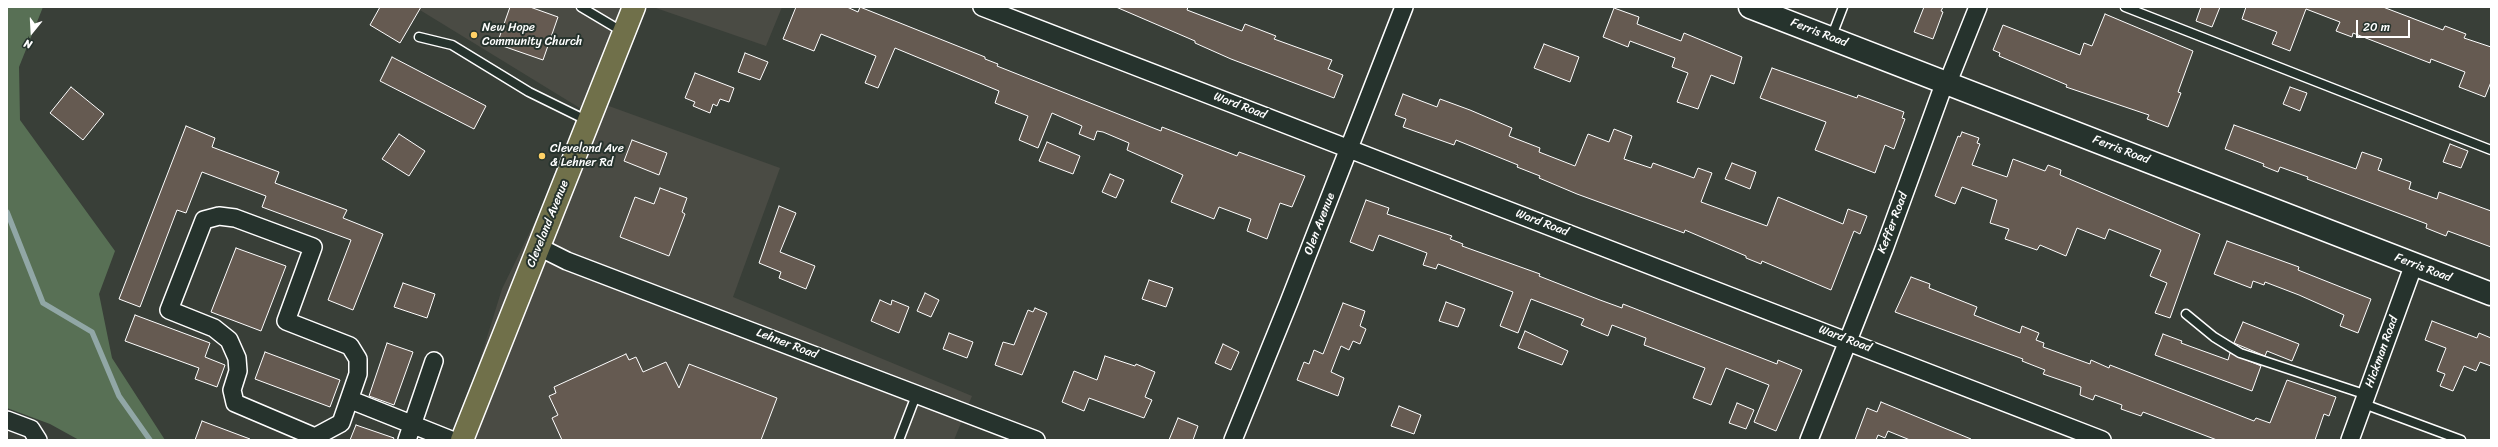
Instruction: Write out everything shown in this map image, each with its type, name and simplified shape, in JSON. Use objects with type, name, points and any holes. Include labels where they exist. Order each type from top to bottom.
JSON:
[{"type":"main road","name":"Cleveland Avenue","points":[[462,440],[634,7]]},
{"type":"main road","name":"Ferris Road","points":[[1750,7],[1947,82],[2491,294]]},
{"type":"street","name":"Ward Road","points":[[982,7],[1848,340],[2102,440]]},
{"type":"street","name":"Olen Avenue","points":[[1233,440],[1404,7]]},
{"type":"street","name":"Keffer Road","points":[[1809,440],[1947,82],[1978,7]]},
{"type":"street","points":[[219,216],[235,218],[313,247],[286,321],[350,346],[358,359],[358,374],[351,400],[341,423],[315,437],[235,403],[232,390],[238,371],[237,358],[229,340],[214,328],[169,310],[204,220],[219,216]]},
{"type":"street","name":"Lehner Road","points":[[539,247],[567,261],[917,393],[1036,440]]},
{"type":"street","name":"Hickman Road","points":[[2350,440],[2414,264]]},
{"type":"street","points":[[410,432],[434,361]]},
{"type":"street","points":[[351,400],[410,432],[451,440]]},
{"type":"street","points":[[7,420],[31,429],[38,440]]},
{"type":"lane","points":[[581,7],[624,32]]},
{"type":"lane","points":[[1831,38],[1843,7]]},
{"type":"lane","points":[[2125,7],[2491,150]]},
{"type":"lane","points":[[419,37],[452,45],[529,92],[588,122]]},
{"type":"lane","points":[[2186,314],[2214,337],[2240,353],[2365,400],[2461,440]]},
{"type":"lane","points":[[899,440],[917,393]]},
{"type":"shaded area","points":[[415,7],[627,7],[595,101],[780,168],[733,297],[972,396],[954,440],[455,440],[502,289],[588,113]]},
{"type":"shaded area","points":[[653,7],[782,7],[766,46]]},
{"type":"green space","points":[[7,7],[43,7],[19,67],[20,120],[115,251],[99,294],[112,358],[165,440],[79,440],[50,424],[7,408]]},
{"type":"building","points":[[380,7],[421,7],[400,43],[370,25]]},
{"type":"building","points":[[510,7],[530,7],[558,17],[543,60],[497,44]]},
{"type":"building","points":[[796,7],[847,7],[858,12],[860,7],[985,57],[985,59],[998,64],[997,66],[1161,131],[1162,127],[1237,156],[1239,152],[1305,176],[1292,207],[1280,203],[1267,239],[1247,231],[1251,219],[1219,207],[1214,219],[1171,202],[1183,175],[1127,150],[1129,143],[1103,132],[1097,131],[1094,140],[1079,134],[1082,126],[1052,113],[1038,148],[1019,140],[1028,116],[995,103],[999,91],[895,48],[878,88],[865,83],[876,56],[821,34],[814,51],[783,39]]},
{"type":"building","points":[[1116,7],[1188,7],[1187,10],[1242,31],[1245,24],[1276,36],[1274,39],[1332,60],[1328,69],[1343,75],[1334,98],[1231,59],[1195,43],[1195,41]]},
{"type":"building","points":[[1924,7],[1943,7],[1941,11],[1943,12],[1933,39],[1914,32]]},
{"type":"building","points":[[2201,7],[2220,7],[2212,27],[2196,21]]},
{"type":"building","points":[[2246,7],[2383,7],[2443,30],[2445,26],[2466,34],[2464,38],[2491,47],[2491,82],[2485,97],[2459,87],[2465,72],[2431,59],[2430,63],[2353,33],[2352,37],[2336,31],[2340,22],[2306,9],[2290,51],[2272,44],[2277,32],[2242,19]]},
{"type":"building","points":[[1614,8],[1639,17],[1637,24],[1681,41],[1684,33],[1742,57],[1734,84],[1711,75],[1698,109],[1677,102],[1688,73],[1672,67],[1675,58],[1630,41],[1628,47],[1603,37]]},
{"type":"building","points":[[2105,14],[2193,51],[2178,92],[2181,93],[2168,127],[2147,119],[2149,115],[2066,87],[2067,85],[1999,56],[2000,53],[1993,50],[2003,25],[2080,55],[2084,43],[2092,46]]},
{"type":"building","points":[[1544,44],[1579,57],[1570,82],[1534,68]]},
{"type":"building","points":[[745,53],[768,62],[760,80],[738,72]]},
{"type":"building","points":[[392,57],[486,106],[474,129],[380,81]]},
{"type":"building","points":[[1772,68],[1857,98],[1858,95],[1904,112],[1902,118],[1905,119],[1894,149],[1885,145],[1875,173],[1815,150],[1826,122],[1760,98]]},
{"type":"building","points":[[695,73],[734,88],[729,102],[720,99],[717,106],[713,104],[710,113],[693,106],[695,102],[685,98]]},
{"type":"building","points":[[71,87],[104,114],[83,140],[50,113]]},
{"type":"building","points":[[2290,87],[2307,93],[2300,111],[2283,104]]},
{"type":"building","points":[[1403,94],[1437,107],[1440,99],[1470,110],[1512,128],[1509,136],[1540,148],[1539,152],[1575,166],[1588,134],[1609,142],[1614,129],[1632,136],[1624,159],[1651,168],[1653,163],[1694,178],[1698,168],[1712,173],[1701,202],[1767,226],[1778,197],[1843,224],[1848,209],[1867,216],[1860,234],[1854,231],[1831,290],[1762,261],[1761,264],[1746,258],[1746,256],[1685,230],[1684,233],[1577,194],[1539,178],[1540,176],[1517,167],[1518,165],[1456,140],[1454,145],[1403,127],[1406,119],[1395,115]]},
{"type":"building","points":[[2234,125],[2356,169],[2362,152],[2382,159],[2378,170],[2411,182],[2409,189],[2437,199],[2439,192],[2491,211],[2491,247],[2448,231],[2446,236],[2426,228],[2427,224],[2307,179],[2308,177],[2280,167],[2278,172],[2263,166],[2264,164],[2225,149]]},
{"type":"building","points":[[186,126],[215,138],[212,147],[279,172],[275,183],[347,210],[343,218],[383,234],[353,310],[328,300],[351,240],[262,207],[266,196],[202,172],[186,213],[177,210],[140,307],[119,299]]},
{"type":"building","points":[[1962,132],[1979,138],[1977,143],[1980,144],[1972,165],[2007,177],[2013,159],[2045,171],[2048,165],[2061,170],[2060,175],[2200,234],[2170,318],[2155,313],[2167,283],[2150,276],[2161,250],[2109,229],[2105,239],[2077,228],[2066,256],[2040,245],[2037,250],[2005,239],[2009,229],[1990,223],[1997,200],[1962,187],[1955,204],[1935,196],[1958,136],[1960,137]]},
{"type":"building","points":[[399,134],[425,151],[409,176],[382,159]]},
{"type":"building","points":[[632,140],[667,153],[659,175],[624,161]]},
{"type":"building","points":[[1047,142],[1080,156],[1073,174],[1039,161]]},
{"type":"building","points":[[2450,144],[2468,151],[2461,168],[2443,162]]},
{"type":"building","points":[[1732,163],[1756,172],[1750,189],[1725,179]]},
{"type":"building","points":[[1110,174],[1124,180],[1116,198],[1102,192]]},
{"type":"building","points":[[660,188],[687,198],[682,212],[685,214],[669,256],[620,237],[635,197],[654,204]]},
{"type":"building","points":[[1366,200],[1389,208],[1387,214],[1452,236],[1450,239],[1463,244],[1462,246],[1540,274],[1539,276],[1600,300],[1622,308],[1623,304],[1777,364],[1778,360],[1802,370],[1776,431],[1754,422],[1769,385],[1726,368],[1711,405],[1693,398],[1705,368],[1644,345],[1646,338],[1612,325],[1608,336],[1581,325],[1584,319],[1531,299],[1518,333],[1500,326],[1513,292],[1438,264],[1436,269],[1423,265],[1427,253],[1379,235],[1373,251],[1350,242]]},
{"type":"building","points":[[779,206],[796,213],[780,252],[815,266],[806,289],[779,278],[781,272],[759,263]]},
{"type":"building","points":[[2227,241],[2299,267],[2298,270],[2371,299],[2358,333],[2340,326],[2344,315],[2299,295],[2265,282],[2264,285],[2253,281],[2251,288],[2214,274]]},
{"type":"building","points":[[236,248],[286,266],[261,331],[211,312]]},
{"type":"building","points":[[1911,277],[1930,284],[1929,288],[1977,307],[1974,315],[2020,333],[2022,326],[2039,333],[2036,340],[2044,343],[2043,347],[2090,364],[2091,360],[2109,368],[2110,365],[2254,421],[2256,418],[2270,423],[2287,380],[2336,397],[2329,416],[2324,414],[2315,440],[2217,440],[2143,412],[2141,416],[2121,409],[2122,405],[2095,395],[2093,400],[2080,395],[2081,387],[2043,374],[2045,370],[2022,361],[2023,359],[1895,312]]},
{"type":"building","points":[[1149,280],[1173,288],[1166,307],[1142,299]]},
{"type":"building","points":[[403,283],[435,294],[427,318],[394,307]]},
{"type":"building","points":[[925,293],[939,300],[931,317],[917,311]]},
{"type":"building","points":[[880,300],[891,305],[892,300],[909,307],[899,333],[871,321]]},
{"type":"building","points":[[1446,302],[1465,309],[1458,327],[1439,321]]},
{"type":"building","points":[[1343,303],[1365,311],[1360,326],[1366,329],[1360,344],[1353,341],[1349,350],[1341,346],[1331,372],[1344,378],[1338,396],[1297,380],[1304,362],[1309,364],[1314,350],[1323,354]]},
{"type":"building","points":[[1035,308],[1047,313],[1022,375],[995,365],[1003,342],[1014,345],[1028,310],[1033,312]]},
{"type":"building","points":[[135,315],[210,343],[205,357],[225,365],[217,387],[195,379],[199,368],[125,341]]},
{"type":"building","points":[[2432,321],[2477,338],[2479,333],[2491,338],[2491,366],[2480,362],[2476,371],[2464,366],[2453,391],[2440,386],[2445,374],[2437,371],[2446,348],[2425,340]]},
{"type":"building","points":[[2243,322],[2299,344],[2292,361],[2267,351],[2265,356],[2234,343]]},
{"type":"building","points":[[1525,331],[1568,351],[1562,365],[1518,348]]},
{"type":"building","points":[[949,333],[973,342],[967,358],[943,349]]},
{"type":"building","points":[[2163,334],[2182,341],[2181,343],[2228,360],[2230,353],[2261,366],[2252,391],[2155,355]]},
{"type":"building","points":[[387,343],[413,352],[394,405],[369,396]]},
{"type":"building","points":[[1223,344],[1239,352],[1231,370],[1215,363]]},
{"type":"building","points":[[265,352],[340,380],[330,407],[255,379]]},
{"type":"building","points":[[626,354],[629,360],[636,357],[643,372],[666,362],[679,388],[689,364],[777,398],[761,440],[562,440],[552,418],[558,415],[549,396],[556,393],[554,387]]},
{"type":"building","points":[[1105,356],[1135,366],[1136,364],[1155,372],[1145,397],[1152,400],[1144,418],[1089,398],[1084,411],[1062,402],[1074,371],[1097,380]]},
{"type":"building","points":[[1881,402],[1971,439],[1910,440],[1888,431],[1885,438],[1878,435],[1876,440],[1855,440],[1867,408],[1877,412]]},
{"type":"building","points":[[1737,403],[1754,410],[1746,429],[1729,423]]},
{"type":"building","points":[[1399,406],[1421,415],[1414,434],[1391,426]]},
{"type":"building","points":[[1178,418],[1198,426],[1193,440],[1169,440]]},
{"type":"building","points":[[202,421],[250,439],[250,440],[195,440]]},
{"type":"building","points":[[356,425],[394,438],[393,440],[350,440]]},
{"type":"waterway","points":[[7,212],[43,303],[92,332],[119,396],[150,440]]},
{"type":"place","name":"New Hope Community Church","points":[[474,35]]},
{"type":"place","name":"Cleveland Ave & Lehner Rd","points":[[542,156]]}]
